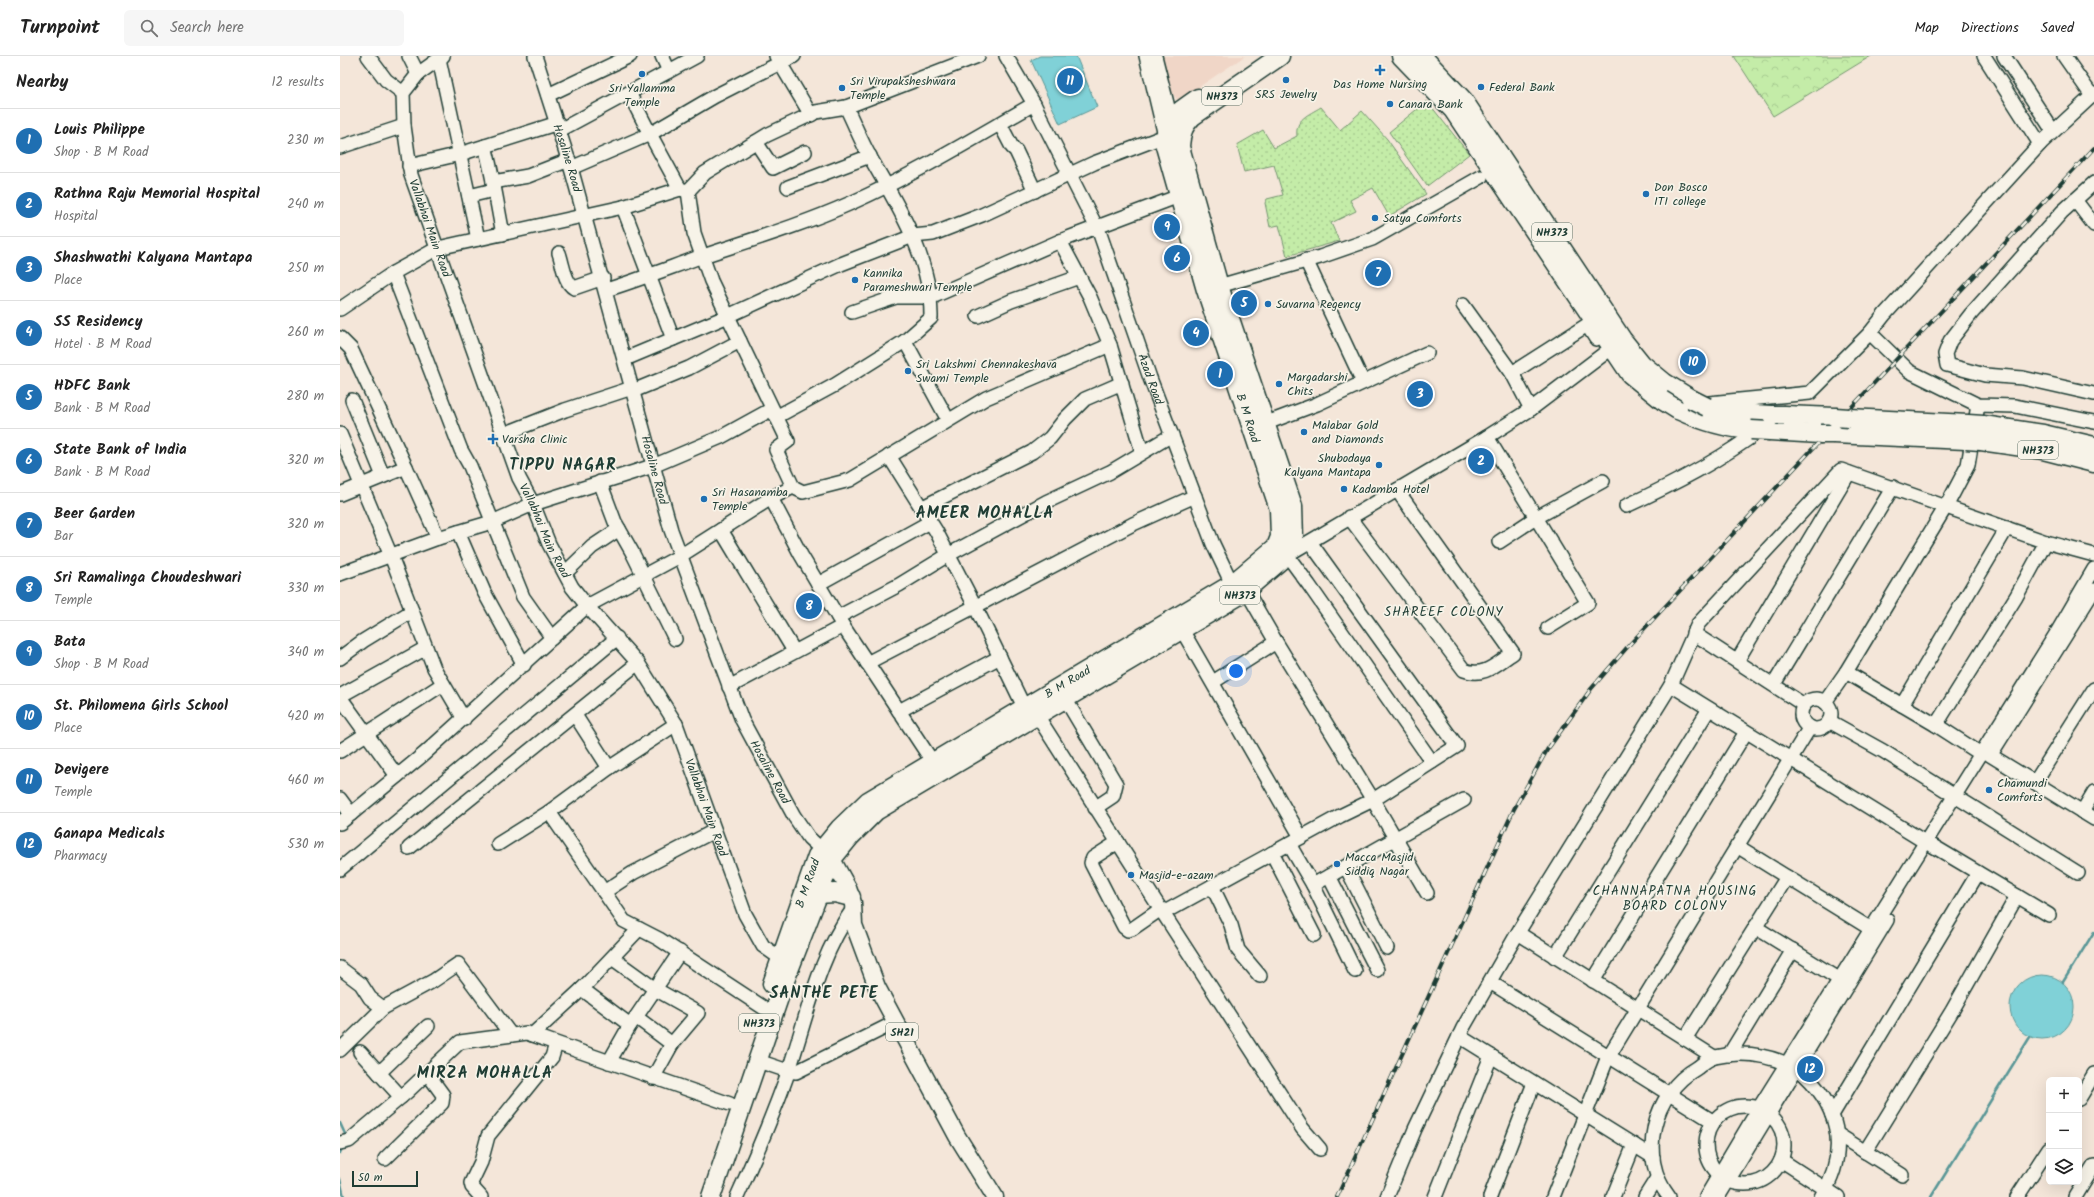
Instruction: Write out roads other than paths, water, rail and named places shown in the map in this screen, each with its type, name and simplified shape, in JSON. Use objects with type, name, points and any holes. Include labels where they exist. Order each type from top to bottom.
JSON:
[{"type":"highway","name":"NH373","points":[[1219,286],[1180,146],[1170,139],[1166,128],[1171,119],[1260,56]]},
{"type":"highway","name":"NH373","points":[[1170,139],[1192,116],[1280,56]]},
{"type":"highway","name":"NH373","points":[[1400,56],[1453,110],[1630,374],[1662,400],[1775,420],[1835,426],[2043,434],[2094,446]]},
{"type":"highway","name":"NH373","points":[[1422,56],[1464,101],[1622,339],[1642,364],[1665,383],[1701,420],[1731,428],[1751,430],[1775,420]]},
{"type":"highway","name":"B M Road","points":[[698,1197],[780,958],[817,856],[827,854],[850,837],[876,812],[935,767],[1032,713],[1239,587],[1287,555],[1294,540],[1293,506],[1278,484],[1206,290],[1179,196],[1170,139]]},
{"type":"highway","name":"B M Road","points":[[1032,713],[1066,700],[1182,630],[1239,587],[1276,547],[1280,537],[1278,484],[1264,424],[1219,286]]},
{"type":"highway","name":"NH373","points":[[1975,432],[2094,463]]},
{"type":"highway","name":"B M Road","points":[[711,1197],[784,984],[818,894],[827,854]]},
{"type":"highway","points":[[818,894],[835,893],[852,903]]},
{"type":"main road","name":"SH21","points":[[827,854],[852,903],[854,926],[877,987],[957,1136],[995,1197]]},
{"type":"street","points":[[368,56],[386,80],[403,93],[418,74],[441,57],[478,239]]},
{"type":"street","points":[[408,56],[418,74]]},
{"type":"street","points":[[548,95],[630,56]]},
{"type":"street","points":[[662,56],[669,71]]},
{"type":"street","points":[[409,166],[460,154],[559,126],[629,93],[697,56]]},
{"type":"street","points":[[469,196],[493,186],[570,164],[650,134],[778,60],[794,56]]},
{"type":"street","points":[[341,305],[393,273],[438,248],[623,207],[684,190],[705,173],[756,142],[811,115],[846,107],[978,56]]},
{"type":"street","name":"Azad Road","points":[[1006,56],[1034,104],[1100,234],[1213,544],[1374,800],[1426,894]]},
{"type":"street","points":[[625,359],[728,316],[841,264],[913,236],[933,234],[982,215],[1069,174],[1170,139],[1146,56]]},
{"type":"street","points":[[1155,56],[1171,119]]},
{"type":"street","points":[[1984,56],[2040,144]]},
{"type":"street","points":[[2004,56],[2053,131]]},
{"type":"street","points":[[1626,506],[1677,482],[1741,445],[1810,393],[1870,333],[1885,314],[2040,144],[2093,95],[2064,56]]},
{"type":"street","name":"Hosaline Road","points":[[539,58],[548,95],[559,126],[625,359],[671,530],[680,556],[742,720],[791,810],[809,838],[827,854]]},
{"type":"street","points":[[778,60],[811,115]]},
{"type":"street","name":"Vallabhai Main Road","points":[[403,93],[404,126],[409,166],[424,214],[438,248],[519,478],[533,504],[549,544],[565,573],[587,606],[638,663],[676,724],[745,914],[763,946],[780,958]]},
{"type":"street","points":[[629,93],[650,134],[684,190],[694,233],[711,281],[788,441],[776,450],[793,486],[803,492],[850,480],[986,398],[1110,345]]},
{"type":"street","points":[[560,253],[568,281],[572,287],[604,284],[648,277],[702,257],[728,250],[851,203],[1000,124],[1034,104]]},
{"type":"street","points":[[340,574],[438,538],[492,522],[533,504],[653,466],[721,437],[835,385],[905,341],[931,318],[932,297],[913,236],[887,185],[870,156],[846,107]]},
{"type":"street","points":[[1000,124],[1016,151],[1035,191]]},
{"type":"street","points":[[340,148],[404,126]]},
{"type":"street","points":[[756,142],[773,168],[804,152]]},
{"type":"street","points":[[485,146],[492,172],[493,186],[503,234]]},
{"type":"street","points":[[788,187],[870,156]]},
{"type":"street","points":[[1219,286],[1372,239],[1481,177]]},
{"type":"street","points":[[2094,183],[2075,200],[1971,314],[1950,341],[1945,354],[1947,365],[1958,368],[1985,375],[2024,378],[2094,394]]},
{"type":"street","points":[[852,312],[896,297],[932,297],[1060,242],[1179,196]]},
{"type":"street","points":[[2075,200],[2094,225]]},
{"type":"street","points":[[623,207],[672,339]]},
{"type":"street","points":[[1060,242],[1090,297],[1110,345],[1142,452]]},
{"type":"street","points":[[1306,260],[1364,382]]},
{"type":"street","points":[[393,273],[461,450],[470,466],[524,597],[552,638]]},
{"type":"street","points":[[978,316],[1012,301],[1079,277]]},
{"type":"street","points":[[1463,305],[1512,373],[1531,409]]},
{"type":"street","points":[[1512,373],[1587,325],[1605,353],[1626,381],[1658,407],[1810,393]]},
{"type":"street","points":[[1870,333],[1909,371],[1978,405],[2015,406],[2094,422]]},
{"type":"street","points":[[340,338],[354,354],[438,538]]},
{"type":"street","points":[[504,434],[565,410],[633,389],[689,368],[740,341]]},
{"type":"street","points":[[905,341],[948,420]]},
{"type":"street","points":[[1264,424],[1317,404],[1427,353]]},
{"type":"street","points":[[1432,762],[1287,555],[1349,517],[1487,437],[1531,409],[1605,353]]},
{"type":"street","points":[[921,508],[958,492],[1032,452],[1050,438],[1065,419],[1085,399],[1122,383]]},
{"type":"street","points":[[352,400],[384,476]]},
{"type":"street","points":[[1825,702],[1846,672],[1946,506],[1968,465],[1978,405]]},
{"type":"street","points":[[340,434],[391,556],[434,668],[464,719]]},
{"type":"street","points":[[730,687],[794,651],[948,554],[1046,502],[1110,472],[1172,434]]},
{"type":"street","points":[[1487,437],[1588,602],[1548,628]]},
{"type":"street","points":[[889,456],[948,554],[1000,657],[1032,713],[1118,842],[1302,1128],[1320,1149]]},
{"type":"street","points":[[340,494],[406,467]]},
{"type":"street","points":[[1387,1197],[1415,1129],[1459,1036],[1518,933],[1671,685],[1698,624],[1841,470],[2046,542],[2094,556]]},
{"type":"street","points":[[1737,661],[1849,473]]},
{"type":"street","points":[[1499,542],[1537,518],[1603,481]]},
{"type":"street","points":[[600,482],[619,529],[675,639]]},
{"type":"street","points":[[340,823],[464,719],[587,606],[680,556],[771,498],[793,486]]},
{"type":"street","points":[[1774,684],[1893,487]]},
{"type":"street","points":[[1349,517],[1464,670],[1479,674],[1487,670],[1513,653],[1397,490]]},
{"type":"street","points":[[867,663],[1133,524],[1195,496]]},
{"type":"street","points":[[771,498],[840,621],[935,767]]},
{"type":"street","points":[[818,584],[930,522]]},
{"type":"street","points":[[1902,704],[2007,528]]},
{"type":"street","points":[[565,573],[592,547],[619,529]]},
{"type":"street","points":[[721,530],[794,651]]},
{"type":"street","points":[[458,532],[487,599],[524,665]]},
{"type":"street","points":[[1118,842],[1093,858],[1091,863],[1124,927],[1128,930],[1301,837],[1374,800],[1457,746],[1310,542]]},
{"type":"street","points":[[1936,725],[2016,597],[2046,542]]},
{"type":"street","points":[[1986,755],[2094,569]]},
{"type":"street","points":[[1706,1197],[1724,1178],[1929,844],[2094,590]]},
{"type":"street","points":[[340,658],[363,641],[412,611]]},
{"type":"street","points":[[1182,630],[1301,837]]},
{"type":"street","points":[[1693,633],[1774,684],[1804,705]]},
{"type":"street","points":[[340,869],[617,638]]},
{"type":"street","points":[[1213,682],[1276,642]]},
{"type":"street","points":[[397,776],[341,701],[426,648]]},
{"type":"street","points":[[899,711],[1000,657]]},
{"type":"street","points":[[409,848],[638,663]]},
{"type":"street","points":[[1846,672],[1986,755],[2035,782],[2094,819]]},
{"type":"street","points":[[340,752],[443,684]]},
{"type":"street","points":[[1671,685],[1929,844],[2049,915]]},
{"type":"street","points":[[2035,782],[2094,689]]},
{"type":"street","points":[[1066,700],[1116,784],[1116,790],[1113,796],[1095,808]]},
{"type":"street","points":[[1810,727],[1802,717],[1804,705],[1812,700],[1825,702]]},
{"type":"street","points":[[1810,727],[1823,727],[1829,721],[1831,713],[1825,702]]},
{"type":"street","points":[[1555,957],[1709,709]]},
{"type":"street","points":[[575,715],[609,768]]},
{"type":"street","points":[[1829,721],[1883,751],[2078,873]]},
{"type":"street","points":[[498,844],[549,812],[609,768],[676,724]]},
{"type":"street","points":[[1553,1197],[1608,1059],[1637,1009],[1810,727]]},
{"type":"street","points":[[1593,981],[1746,732]]},
{"type":"street","points":[[2082,812],[2094,792]]},
{"type":"street","points":[[340,799],[351,814]]},
{"type":"street","points":[[1313,885],[1464,800]]},
{"type":"street","points":[[549,812],[624,921],[680,952],[764,1008]]},
{"type":"street","points":[[604,892],[633,873],[714,831]]},
{"type":"street","points":[[1289,844],[1313,885],[1355,971]]},
{"type":"street","points":[[1844,982],[1871,928],[1929,844]]},
{"type":"street","points":[[1737,846],[1871,928]]},
{"type":"street","points":[[1272,853],[1314,935]]},
{"type":"street","points":[[1346,867],[1387,948]]},
{"type":"street","points":[[1832,1115],[1978,873]]},
{"type":"street","points":[[1329,876],[1377,970]]},
{"type":"street","points":[[1685,1039],[1787,877]]},
{"type":"street","points":[[1212,886],[1231,925],[1238,950],[1260,976]]},
{"type":"street","points":[[1865,1152],[1952,1011],[2017,896]]},
{"type":"street","points":[[737,1197],[764,1137],[788,1072],[826,957],[836,933],[852,903]]},
{"type":"street","points":[[1755,927],[1844,982]]},
{"type":"street","points":[[532,1035],[582,989],[639,929]]},
{"type":"street","points":[[1518,933],[1714,1057]]},
{"type":"street","points":[[1729,1055],[1792,950]]},
{"type":"street","points":[[609,1062],[633,1021],[680,952]]},
{"type":"street","points":[[612,958],[655,989],[698,1013],[672,1044],[653,1078]]},
{"type":"street","points":[[340,1050],[383,1008],[433,981],[458,964],[511,1035]]},
{"type":"street","points":[[340,968],[361,984],[370,998],[383,1008]]},
{"type":"street","points":[[1488,985],[1712,1125]]},
{"type":"street","points":[[582,989],[672,1044]]},
{"type":"street","points":[[758,1061],[788,1072],[796,1072],[896,1022]]},
{"type":"street","points":[[379,1073],[428,1026]]},
{"type":"street","points":[[344,1142],[401,1097],[460,1042],[527,1033],[730,1104]]},
{"type":"street","points":[[1459,1036],[1653,1157]]},
{"type":"street","points":[[481,1197],[472,1188],[470,1183],[481,1162],[488,1136],[552,1057],[556,1044]]},
{"type":"street","points":[[360,1052],[401,1097]]},
{"type":"street","points":[[1669,1197],[1657,1178],[1653,1157],[1654,1128],[1658,1111],[1665,1097],[1686,1074],[1714,1057],[1754,1053],[1792,1066],[1813,1081],[1832,1115],[1837,1134],[1836,1159],[1832,1178],[1822,1195]]},
{"type":"street","points":[[1435,1197],[1491,1056]]},
{"type":"street","points":[[385,1158],[442,1103],[443,1095],[427,1073]]},
{"type":"street","points":[[2082,1093],[2094,1074]]},
{"type":"street","points":[[1490,1197],[1534,1083]]},
{"type":"street","points":[[1749,1106],[1764,1111],[1778,1123],[1783,1135],[1784,1148],[1780,1163],[1770,1174],[1761,1180],[1750,1184],[1739,1184],[1724,1178],[1712,1165],[1707,1153],[1707,1136],[1712,1125],[1729,1110],[1749,1106]]},
{"type":"street","points":[[1837,1134],[1902,1175]]},
{"type":"street","points":[[1614,1197],[1634,1145]]},
{"type":"street","points":[[2017,1197],[2048,1149]]},
{"type":"street","points":[[1780,1163],[1822,1195],[1838,1197]]},
{"type":"street","points":[[2075,1197],[2094,1166]]},
{"type":"street","points":[[1644,1197],[1657,1178]]},
{"type":"street","points":[[1718,1197],[1724,1178]]},
{"type":"water","points":[[1040,56],[1076,56],[1097,107],[1060,124],[1031,60]]},
{"type":"water","points":[[2042,975],[2054,977],[2065,984],[2072,995],[2074,1007],[2072,1019],[2065,1030],[2054,1037],[2042,1039],[2030,1037],[2019,1030],[2012,1019],[2010,1007],[2012,995],[2019,984],[2030,977]]},
{"type":"waterway","points":[[2063,982],[2094,932]]},
{"type":"waterway","points":[[1931,1197],[2030,1037]]},
{"type":"waterway","points":[[340,1123],[345,1134],[344,1137]]},
{"type":"waterway","points":[[340,1153],[342,1148]]},
{"type":"waterway","points":[[340,1179],[344,1197]]},
{"type":"railway","points":[[1337,1197],[1514,809],[1547,750],[1591,689],[1630,644],[2094,148]]},
{"type":"place","name":"Das Home Nursing","points":[[1380,70]]},
{"type":"place","name":"Sri Yallamma Temple","points":[[642,74]]},
{"type":"place","name":"SRS Jewelry","points":[[1286,80]]},
{"type":"place","name":"Devigere","points":[[1070,81]]},
{"type":"place","name":"Federal Bank","points":[[1481,87]]},
{"type":"place","name":"Sri Virupaksheshwara Temple","points":[[842,88]]},
{"type":"place","name":"Canara Bank","points":[[1390,104]]},
{"type":"place","name":"Don Bosco ITI college","points":[[1646,194]]},
{"type":"place","name":"Satya Comforts","points":[[1375,218]]},
{"type":"place","name":"Bata","points":[[1167,227]]},
{"type":"place","name":"State Bank of India","points":[[1177,258]]},
{"type":"place","name":"Beer Garden","points":[[1378,273]]},
{"type":"place","name":"Kannika Parameshwari Temple","points":[[855,280]]},
{"type":"place","name":"HDFC Bank","points":[[1244,303]]},
{"type":"place","name":"Suvarna Regency","points":[[1268,304]]},
{"type":"place","name":"SS Residency","points":[[1196,333]]},
{"type":"place","name":"St. Philomena Girls School","points":[[1693,362]]},
{"type":"place","name":"Sri Lakshmi Chennakeshava Swami Temple","points":[[908,371]]},
{"type":"place","name":"Louis Philippe","points":[[1220,374]]},
{"type":"place","name":"Margadarshi Chits","points":[[1279,384]]},
{"type":"place","name":"Shashwathi Kalyana Mantapa","points":[[1420,394]]},
{"type":"place","name":"Malabar Gold and Diamonds","points":[[1304,432]]},
{"type":"place","name":"Varsha Clinic","points":[[493,439]]},
{"type":"place","name":"Rathna Raju Memorial Hospital","points":[[1481,461]]},
{"type":"place","name":"Shubodaya Kalyana Mantapa","points":[[1379,465]]},
{"type":"place","name":"Kadamba Hotel","points":[[1344,489]]},
{"type":"place","name":"Sri Hasanamba Temple","points":[[704,499]]},
{"type":"place","name":"Sri Ramalinga Choudeshwari","points":[[809,606]]},
{"type":"place","name":"Chamundi Comforts","points":[[1989,790]]},
{"type":"place","name":"Macca Masjid Siddiq Nagar","points":[[1337,864]]},
{"type":"place","name":"Masjid-e-azam","points":[[1131,875]]},
{"type":"place","name":"Ganapa Medicals","points":[[1810,1069]]},
{"type":"district","name":"TIPPU NAGAR","points":[[563,464]]},
{"type":"district","name":"AMEER MOHALLA","points":[[985,512]]},
{"type":"district","name":"SHAREEF COLONY","points":[[1444,611]]},
{"type":"district","name":"CHANNAPATNA HOUSING BOARD COLONY","points":[[1675,898]]},
{"type":"district","name":"SANTHE PETE","points":[[824,992]]},
{"type":"district","name":"MIRZA MOHALLA","points":[[485,1072]]}]
